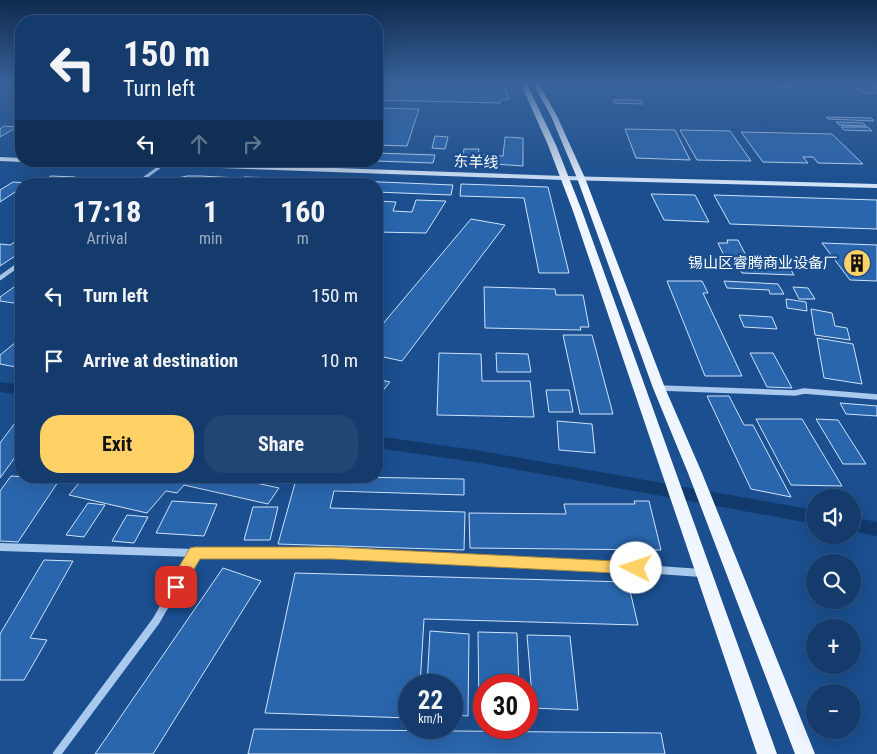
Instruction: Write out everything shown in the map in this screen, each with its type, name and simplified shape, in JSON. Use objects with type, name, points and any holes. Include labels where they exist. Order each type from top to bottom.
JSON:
[{"type":"main road","points":[[541,117],[679,505],[705,573],[766,754]]},
{"type":"main road","points":[[555,117],[581,178],[659,388],[695,473],[805,754]]},
{"type":"main road","points":[[0,159],[15,160]]},
{"type":"main road","name":"东羊线","points":[[290,167],[564,178],[877,186]]},
{"type":"street","points":[[144,178],[159,167]]},
{"type":"street","points":[[0,278],[15,267]]},
{"type":"street","points":[[659,388],[795,393],[804,391],[877,397]]},
{"type":"street","points":[[0,547],[195,553],[332,553],[705,573]]},
{"type":"street","points":[[57,754],[156,621],[195,553]]},
{"type":"building","points":[[383,117],[416,117],[407,146],[383,145]]},
{"type":"building","points":[[826,117],[871,118],[874,121],[828,119]]},
{"type":"building","points":[[836,122],[863,123],[866,126],[839,125]]},
{"type":"building","points":[[4,126],[15,127],[0,137],[0,129]]},
{"type":"building","points":[[841,127],[868,127],[872,131],[844,130]]},
{"type":"building","points":[[625,129],[675,130],[690,160],[636,158]]},
{"type":"building","points":[[680,130],[730,131],[751,161],[697,160]]},
{"type":"building","points":[[741,132],[832,134],[863,164],[818,163],[813,157],[803,157],[808,163],[763,162]]},
{"type":"building","points":[[435,136],[448,137],[445,149],[432,148]]},
{"type":"building","points":[[505,137],[523,138],[523,166],[467,162],[469,155],[463,155],[464,149],[479,149],[478,155],[503,156]]},
{"type":"building","points":[[383,153],[435,155],[433,163],[383,161]]},
{"type":"building","points":[[51,176],[75,177],[74,178],[48,178]]},
{"type":"building","points":[[200,176],[238,178],[178,178]]},
{"type":"building","points":[[244,177],[280,178],[243,178]]},
{"type":"building","points":[[15,182],[15,192],[0,202],[0,190]]},
{"type":"building","points":[[383,182],[453,185],[451,195],[383,192]]},
{"type":"building","points":[[461,184],[548,187],[569,273],[539,273],[524,198],[460,196]]},
{"type":"building","points":[[651,194],[695,195],[709,222],[664,220]]},
{"type":"building","points":[[714,195],[877,200],[877,229],[730,224]]},
{"type":"building","points":[[416,200],[446,201],[426,233],[383,232],[383,201],[396,202],[393,211],[412,212]]},
{"type":"building","points":[[471,219],[505,225],[402,361],[383,357],[383,324]]},
{"type":"building","points":[[727,240],[738,240],[750,263],[788,265],[794,275],[742,273],[737,264],[728,264],[718,243],[728,243]]},
{"type":"building","points":[[15,242],[15,256],[0,266],[0,244],[10,245]]},
{"type":"building","name":"锡山区睿腾商业设备厂","points":[[822,243],[877,245],[877,281],[850,280]]},
{"type":"building","points":[[667,281],[702,281],[708,293],[703,293],[742,376],[705,376]]},
{"type":"building","points":[[724,281],[778,284],[784,294],[770,294],[769,290],[727,288]]},
{"type":"building","points":[[15,286],[15,303],[0,301],[0,297]]},
{"type":"building","points":[[484,287],[555,289],[556,295],[583,295],[589,327],[580,327],[581,330],[485,328]]},
{"type":"building","points":[[793,287],[808,288],[815,299],[799,299]]},
{"type":"building","points":[[786,299],[806,302],[807,311],[787,308]]},
{"type":"building","points":[[811,309],[832,313],[835,326],[847,328],[850,340],[815,335]]},
{"type":"building","points":[[739,315],[772,317],[777,329],[744,327]]},
{"type":"building","points":[[563,335],[592,335],[613,414],[580,414]]},
{"type":"building","points":[[817,338],[853,344],[862,384],[824,378]]},
{"type":"building","points":[[15,343],[15,367],[0,364],[0,355]]},
{"type":"building","points":[[439,353],[481,354],[482,381],[530,381],[534,417],[437,415]]},
{"type":"building","points":[[496,353],[528,354],[531,372],[497,372]]},
{"type":"building","points":[[750,353],[773,353],[792,388],[767,387]]},
{"type":"building","points":[[383,380],[390,382],[383,390]]},
{"type":"building","points":[[546,390],[569,390],[573,412],[549,412]]},
{"type":"building","points":[[707,396],[729,396],[744,425],[753,425],[791,497],[751,489]]},
{"type":"building","points":[[840,403],[877,406],[877,416],[846,414]]},
{"type":"building","points":[[756,419],[802,419],[842,486],[791,485]]},
{"type":"building","points":[[816,419],[838,420],[866,464],[843,464]]},
{"type":"building","points":[[557,421],[592,424],[595,453],[559,450]]},
{"type":"building","points":[[15,423],[15,457],[0,478],[0,443]]},
{"type":"building","points":[[11,476],[15,476],[15,483],[57,483],[18,542],[0,541],[0,491]]},
{"type":"building","points":[[383,478],[464,479],[464,495],[334,491],[330,508],[465,512],[464,550],[278,544],[295,483],[383,483]]},
{"type":"building","points":[[79,483],[256,483],[279,488],[268,504],[184,485],[177,493],[166,491],[147,513],[69,495]]},
{"type":"building","points":[[172,501],[217,504],[204,536],[156,533]]},
{"type":"building","points":[[634,501],[649,501],[661,550],[470,548],[469,513],[566,514],[564,504],[635,504]]},
{"type":"building","points":[[88,503],[105,505],[84,537],[66,535]]},
{"type":"building","points":[[253,507],[278,507],[270,540],[244,540]]},
{"type":"building","points":[[127,515],[148,517],[134,543],[112,541]]},
{"type":"building","points":[[44,560],[73,561],[30,638],[47,640],[24,680],[0,680],[0,634]]},
{"type":"building","points":[[223,568],[261,581],[153,754],[95,754]]},
{"type":"building","points":[[295,573],[628,582],[638,625],[424,619],[421,674],[398,674],[398,718],[265,713]]},
{"type":"building","points":[[430,631],[469,634],[468,716],[463,716],[463,674],[428,674]]},
{"type":"building","points":[[478,632],[517,633],[519,674],[479,674]]},
{"type":"building","points":[[527,635],[570,636],[578,710],[538,708],[538,674],[530,674]]},
{"type":"building","points":[[254,729],[398,730],[398,739],[463,739],[463,731],[473,731],[473,739],[538,739],[538,732],[661,733],[665,754],[248,754]]},
{"type":"waterway","points":[[0,387],[15,389]]},
{"type":"waterway","points":[[383,443],[475,456],[806,515]]},
{"type":"waterway","points":[[861,526],[877,529]]},
{"type":"place","name":"锡山区睿腾商业设备厂","points":[[857,263]]},
{"type":"route","points":[[176,587],[195,553],[332,553],[636,568]]}]
